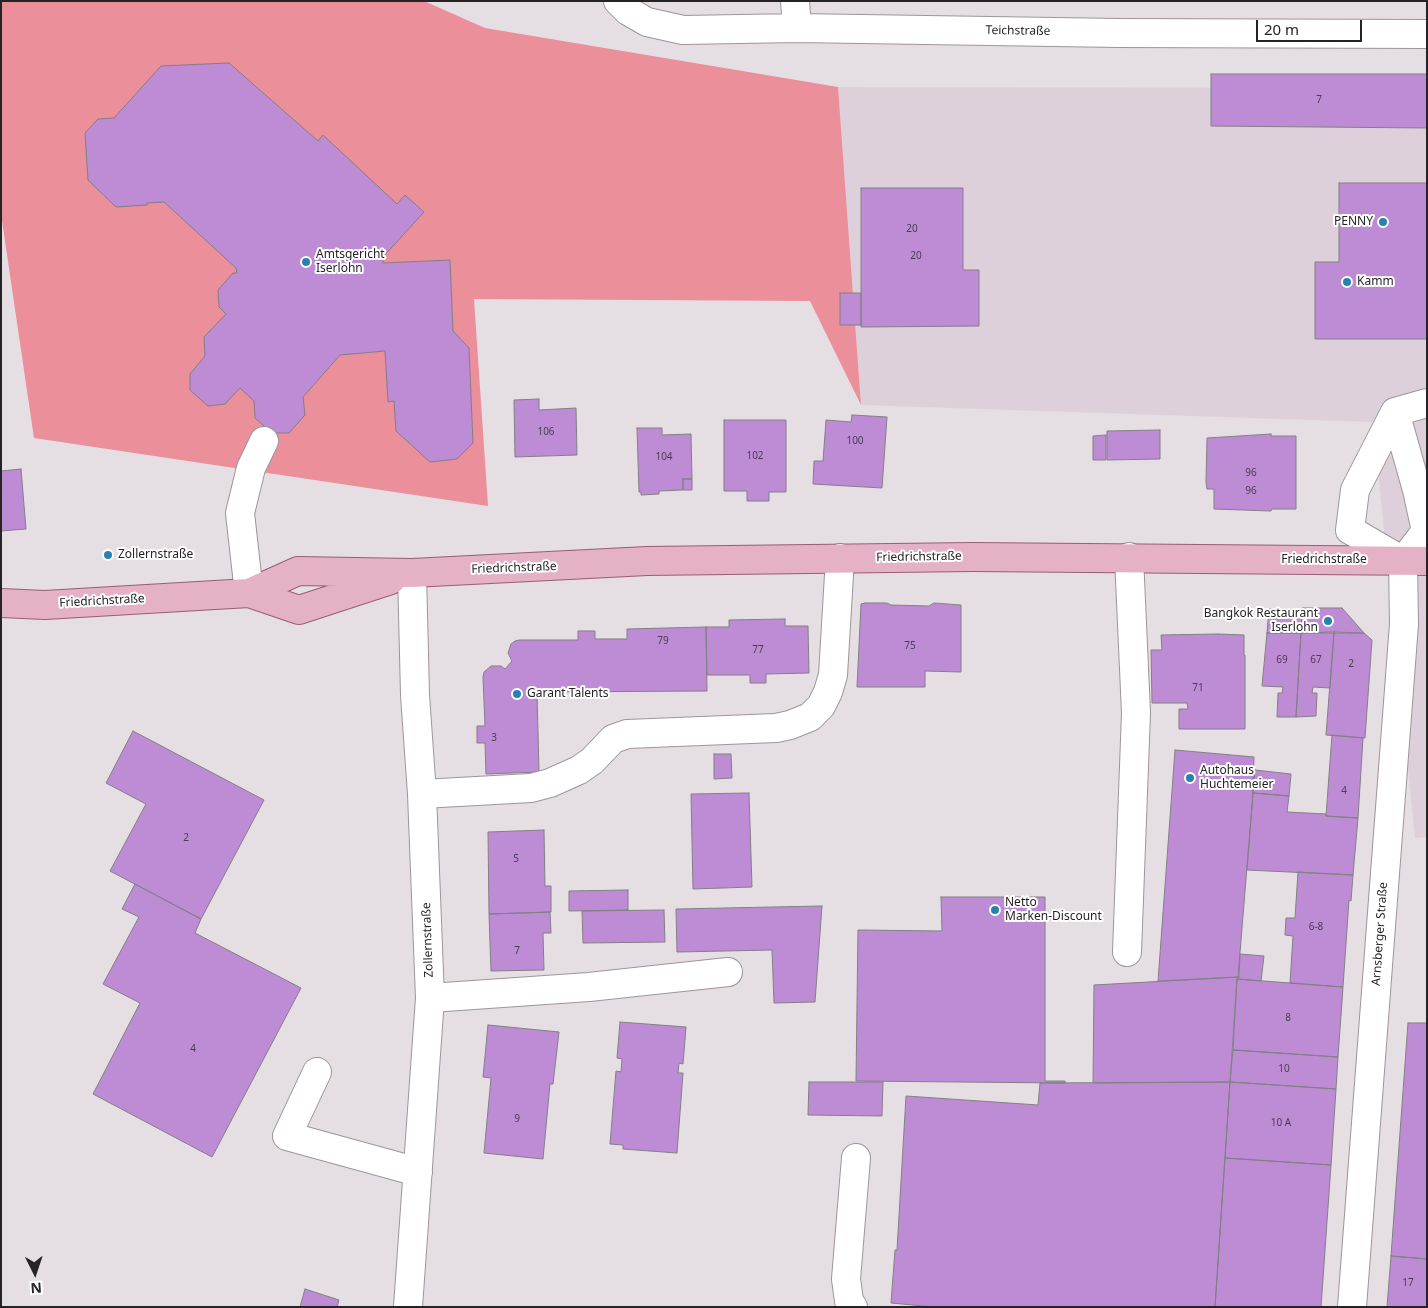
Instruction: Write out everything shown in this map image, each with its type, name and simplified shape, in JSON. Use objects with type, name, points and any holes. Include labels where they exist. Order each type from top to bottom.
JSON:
[{"type":"main road","name":"Friedrichstraße","points":[[1,604],[45,604],[249,593],[298,571],[412,573],[647,561],[840,558],[1129,557],[1415,561]]},
{"type":"main road","name":"Friedrichstraße","points":[[249,593],[300,610],[412,573]]},
{"type":"main road","name":"Friedrichstraße","points":[[1,616],[45,604]]},
{"type":"street","name":"Teichstraße","points":[[618,1],[628,11],[647,22],[683,30],[797,28],[1120,33],[1427,34]]},
{"type":"street","points":[[795,1],[797,28]]},
{"type":"street","points":[[1395,412],[1426,530],[1415,561],[1350,530],[1355,490],[1395,412],[1427,403]]},
{"type":"street","points":[[249,593],[240,513],[251,468],[264,441]]},
{"type":"street","points":[[1127,952],[1136,713],[1129,557]]},
{"type":"street","points":[[422,794],[532,788],[550,784],[579,770],[592,761],[613,739],[627,734],[776,728],[810,717],[821,706],[833,675],[840,558]]},
{"type":"street","name":"Arnsberger Straße","points":[[1352,1307],[1404,624],[1415,561]]},
{"type":"street","name":"Zollernstraße","points":[[408,1307],[430,998],[422,794],[415,695],[412,573]]},
{"type":"street","points":[[430,998],[589,987],[728,972]]},
{"type":"street","points":[[316,1072],[287,1136],[418,1172]]},
{"type":"street","points":[[853,1307],[849,1301],[846,1279],[856,1158]]},
{"type":"shaded area","points":[[1,1],[424,1],[485,28],[838,87],[861,405],[810,301],[474,299],[488,506],[34,438],[1,214]]},
{"type":"shaded area","points":[[838,87],[1427,88],[1427,837],[1415,838],[1373,422],[861,405]]},
{"type":"building","name":"Amtsgericht Iserlohn","points":[[229,63],[318,141],[323,135],[397,204],[405,195],[424,212],[383,257],[383,263],[450,260],[453,331],[469,348],[473,443],[457,459],[430,462],[396,431],[394,401],[388,402],[385,351],[340,355],[303,397],[305,415],[289,433],[272,433],[255,418],[254,401],[240,388],[225,404],[208,406],[190,390],[190,374],[205,356],[204,337],[226,314],[219,307],[218,290],[233,273],[237,273],[236,268],[164,202],[116,207],[88,180],[85,133],[98,119],[114,118],[161,66]]},
{"type":"building","points":[[1211,74],[1427,74],[1427,128],[1211,126]]},
{"type":"building","name":"PENNY","points":[[1339,183],[1427,183],[1427,339],[1315,339],[1315,262],[1339,262]]},
{"type":"building","points":[[861,188],[963,188],[963,270],[979,270],[979,326],[861,327]]},
{"type":"building","points":[[840,293],[861,293],[861,325],[840,325]]},
{"type":"building","points":[[539,399],[539,410],[576,408],[577,455],[515,457],[514,400]]},
{"type":"building","points":[[852,415],[887,417],[882,488],[813,484],[814,461],[823,461],[826,420],[851,422]]},
{"type":"building","points":[[724,420],[786,420],[786,492],[769,492],[769,501],[747,501],[747,491],[724,491]]},
{"type":"building","points":[[637,428],[662,428],[662,435],[691,434],[692,479],[683,479],[683,490],[659,491],[659,494],[641,495],[641,492],[639,492]]},
{"type":"building","points":[[1160,430],[1160,459],[1107,460],[1107,431]]},
{"type":"building","points":[[1271,434],[1271,436],[1296,436],[1296,509],[1272,509],[1271,511],[1214,509],[1214,489],[1207,489],[1206,482],[1207,438]]},
{"type":"building","points":[[1106,435],[1106,460],[1093,460],[1093,436]]},
{"type":"building","points":[[21,469],[26,529],[1,531],[1,471]]},
{"type":"building","points":[[683,479],[692,479],[692,490],[683,490]]},
{"type":"building","points":[[934,603],[961,605],[961,672],[925,671],[925,687],[857,687],[861,604],[929,606]]},
{"type":"building","name":"Bangkok Restaurant Iserlohn","points":[[1302,608],[1342,608],[1364,633],[1301,633]]},
{"type":"building","points":[[1269,609],[1302,609],[1301,633],[1267,633]]},
{"type":"building","points":[[785,619],[785,626],[808,626],[809,673],[766,674],[766,683],[750,683],[750,675],[707,675],[706,627],[729,627],[729,620]]},
{"type":"building","points":[[706,627],[707,691],[537,692],[539,772],[486,774],[485,743],[477,743],[477,726],[485,726],[484,672],[491,666],[501,666],[505,669],[512,661],[508,653],[511,644],[515,641],[578,640],[578,631],[595,631],[595,639],[627,639],[627,629]]},
{"type":"building","points":[[1334,632],[1364,633],[1372,640],[1365,738],[1326,735]]},
{"type":"building","points":[[1334,632],[1330,688],[1313,687],[1312,693],[1317,693],[1316,716],[1296,717],[1301,633]]},
{"type":"building","points":[[1267,633],[1301,633],[1296,717],[1277,717],[1278,693],[1282,693],[1283,687],[1262,686]]},
{"type":"building","points":[[1161,635],[1244,635],[1245,729],[1179,729],[1179,709],[1188,709],[1187,703],[1152,703],[1151,650],[1162,650]]},
{"type":"building","points":[[133,731],[264,800],[201,919],[110,871],[146,804],[106,783]]},
{"type":"building","points":[[1332,735],[1363,738],[1358,818],[1326,816]]},
{"type":"building","points":[[1175,750],[1254,757],[1253,793],[1238,977],[1158,981]]},
{"type":"building","points":[[714,754],[731,754],[732,778],[714,779]]},
{"type":"building","points":[[1255,770],[1291,774],[1289,796],[1253,793]]},
{"type":"building","points":[[749,793],[752,887],[693,889],[691,794]]},
{"type":"building","points":[[1253,793],[1289,796],[1287,812],[1358,818],[1353,875],[1247,870]]},
{"type":"building","points":[[544,830],[545,886],[551,886],[551,912],[489,914],[488,832]]},
{"type":"building","points":[[1298,872],[1353,875],[1351,901],[1349,900],[1343,987],[1290,983],[1293,936],[1285,935],[1286,918],[1295,918]]},
{"type":"building","points":[[135,884],[201,919],[195,933],[301,988],[212,1157],[93,1094],[140,1003],[103,984],[139,917],[122,909]]},
{"type":"building","points":[[628,890],[628,910],[569,911],[569,891]]},
{"type":"building","points":[[941,897],[1045,897],[1045,1081],[1065,1081],[1065,1083],[856,1081],[858,930],[942,931]]},
{"type":"building","points":[[822,906],[815,1002],[774,1003],[772,950],[677,952],[676,909]]},
{"type":"building","points":[[664,910],[665,942],[583,943],[582,911]]},
{"type":"building","points":[[550,912],[551,933],[543,933],[544,970],[491,971],[489,914]]},
{"type":"building","points":[[1240,954],[1264,956],[1261,981],[1237,979],[1239,977]]},
{"type":"building","points":[[1239,977],[1237,979],[1230,1082],[1093,1083],[1094,985]]},
{"type":"building","points":[[1237,979],[1343,987],[1338,1057],[1233,1050]]},
{"type":"building","points":[[620,1022],[686,1027],[683,1064],[679,1063],[678,1073],[683,1073],[677,1153],[623,1149],[623,1145],[610,1144],[616,1071],[621,1072],[622,1059],[617,1058]]},
{"type":"building","points":[[1408,1023],[1427,1023],[1427,1259],[1391,1256]]},
{"type":"building","points":[[488,1025],[559,1032],[553,1084],[550,1084],[543,1159],[484,1153],[491,1078],[483,1077]]},
{"type":"building","points":[[1233,1050],[1338,1057],[1336,1089],[1230,1082]]},
{"type":"building","points":[[809,1082],[883,1082],[882,1116],[808,1115]]},
{"type":"building","points":[[1230,1082],[1215,1307],[934,1307],[891,1303],[895,1250],[897,1250],[906,1096],[1038,1105],[1040,1083]]},
{"type":"building","points":[[1230,1082],[1336,1089],[1331,1165],[1225,1158]]},
{"type":"building","points":[[1225,1158],[1331,1165],[1321,1307],[1215,1307]]},
{"type":"building","points":[[1391,1256],[1427,1259],[1427,1307],[1387,1307]]},
{"type":"building","points":[[305,1289],[339,1300],[337,1307],[300,1307]]},
{"type":"place","name":"PENNY","points":[[1383,222]]},
{"type":"place","name":"Amtsgericht Iserlohn","points":[[306,262]]},
{"type":"place","name":"Kamm","points":[[1347,282]]},
{"type":"place","name":"Zollernstraße","points":[[108,555]]},
{"type":"place","name":"Bangkok Restaurant Iserlohn","points":[[1328,621]]},
{"type":"place","name":"Garant Talents","points":[[517,694]]},
{"type":"place","name":"Autohaus Huchtemeier","points":[[1190,778]]},
{"type":"place","name":"Netto Marken-Discount","points":[[995,910]]}]
